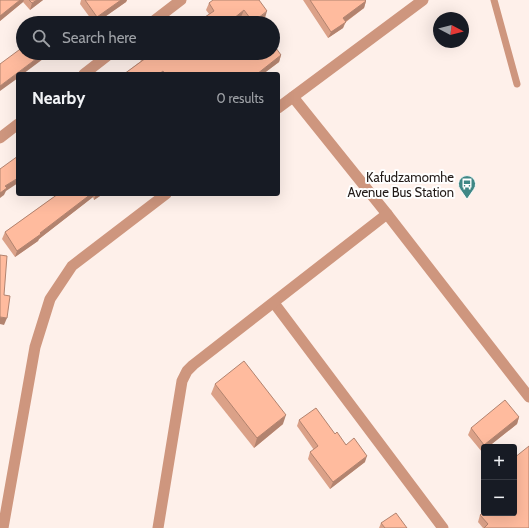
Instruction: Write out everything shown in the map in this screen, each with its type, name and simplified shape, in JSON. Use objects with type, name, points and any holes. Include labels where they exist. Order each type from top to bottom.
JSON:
[{"type":"street","points":[[160,16],[181,0]]},
{"type":"street","points":[[280,106],[423,0]]},
{"type":"street","points":[[87,72],[103,60]]},
{"type":"street","points":[[293,96],[529,397]]},
{"type":"street","points":[[0,138],[16,126]]},
{"type":"street","points":[[3,528],[35,347],[50,299],[72,266],[163,196]]},
{"type":"street","points":[[158,528],[182,381],[187,371],[387,214]]},
{"type":"street","points":[[274,304],[443,528]]},
{"type":"lane","points":[[494,0],[516,84]]},
{"type":"building","points":[[0,0],[20,0],[0,16]]},
{"type":"building","points":[[29,0],[37,0],[32,3]]},
{"type":"building","points":[[85,0],[121,0],[98,16],[96,16]]},
{"type":"building","points":[[213,0],[259,0],[267,11],[261,16],[248,16],[244,10],[237,16],[206,16],[214,11],[209,3]]},
{"type":"building","points":[[310,0],[366,1],[343,18],[346,22],[331,32]]},
{"type":"building","points":[[16,52],[16,60],[35,60],[19,72],[16,72],[16,74],[0,86],[0,64]]},
{"type":"building","points":[[143,60],[275,60],[260,72],[127,72]]},
{"type":"building","points":[[16,157],[16,179],[5,186],[7,188],[0,193],[0,169]]},
{"type":"building","points":[[55,196],[88,196],[17,251],[5,232]]},
{"type":"building","points":[[0,255],[7,256],[4,295],[10,296],[7,318],[0,317]]},
{"type":"building","points":[[244,361],[286,415],[257,438],[215,384]]},
{"type":"building","points":[[505,400],[519,417],[485,444],[483,444],[471,428]]},
{"type":"building","points":[[316,408],[335,434],[337,432],[346,445],[354,438],[367,456],[333,482],[310,452],[318,446],[299,420]]},
{"type":"building","points":[[529,446],[529,528],[484,528],[488,524],[480,515],[481,514],[481,516],[517,516],[517,456]]},
{"type":"building","points":[[396,513],[407,528],[385,528],[381,523]]},
{"type":"place","name":"Kafudzamomhe Avenue Bus Station","points":[[467,199]]}]
